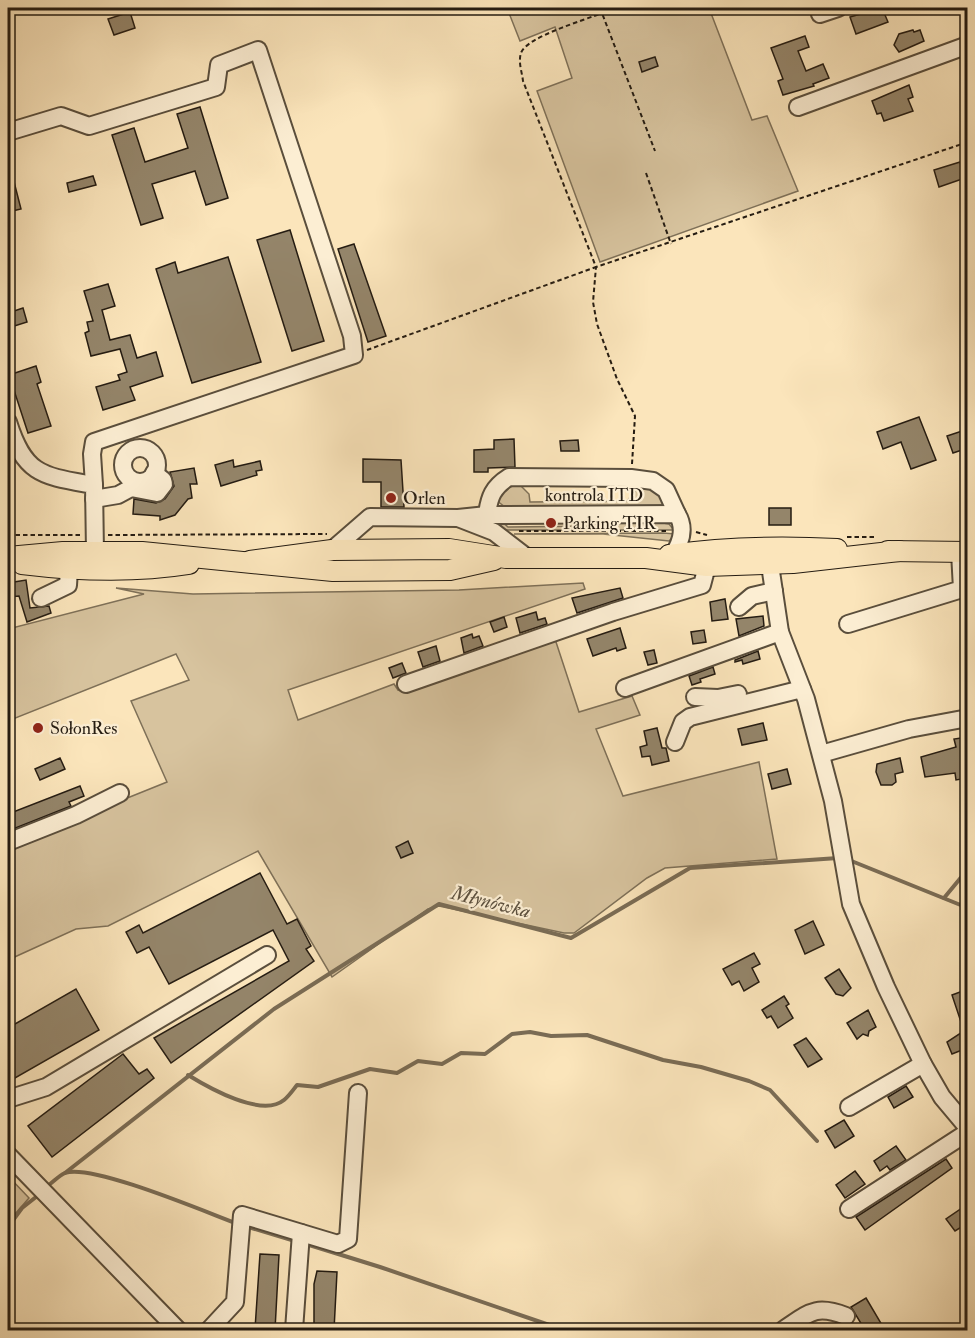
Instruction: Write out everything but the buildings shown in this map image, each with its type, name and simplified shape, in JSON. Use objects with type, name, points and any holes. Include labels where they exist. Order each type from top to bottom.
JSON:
[{"type":"main road","points":[[250,561],[332,550],[358,542],[449,549],[506,558],[672,558],[707,566],[770,565],[899,551]]},
{"type":"main road","points":[[672,558],[708,549],[792,546],[964,552]]},
{"type":"main road","points":[[8,557],[142,552],[333,571],[450,570],[506,558]]},
{"type":"main road","points":[[8,562],[69,570],[143,571],[216,560]]},
{"type":"street","points":[[820,14],[838,8]]},
{"type":"street","points":[[798,107],[968,45]]},
{"type":"street","points":[[8,132],[61,116],[89,126],[216,87],[219,65],[258,50],[352,336],[354,355],[94,442],[92,454],[96,552],[99,559],[116,571]]},
{"type":"street","points":[[8,422],[16,448],[29,465],[52,477],[94,492],[118,495],[130,488],[157,493],[164,484],[163,480],[154,473]]},
{"type":"street","points":[[487,515],[489,498],[497,485],[509,477],[631,478],[653,481],[666,490],[683,524],[683,531],[672,558]]},
{"type":"street","name":"kontrola ITD","points":[[458,518],[487,515],[677,514]]},
{"type":"street","points":[[397,570],[371,558],[358,542],[360,524],[370,517],[458,518],[494,532],[529,559]]},
{"type":"street","points":[[848,624],[962,589],[964,552]]},
{"type":"street","points":[[770,565],[780,632],[801,685],[821,754],[843,845],[846,888],[859,924],[923,1064],[942,1097],[968,1130],[849,1209]]},
{"type":"street","points":[[406,684],[613,612],[702,585],[707,566]]},
{"type":"street","points":[[41,598],[65,589],[68,585],[69,570]]},
{"type":"street","points":[[739,607],[752,596],[774,591]]},
{"type":"street","points":[[625,688],[780,632]]},
{"type":"street","points":[[695,697],[718,698],[801,685]]},
{"type":"street","points":[[675,742],[683,722],[690,717],[801,685]]},
{"type":"street","points":[[821,754],[909,729],[968,718]]},
{"type":"street","points":[[8,842],[76,815],[120,793]]},
{"type":"street","points":[[8,1099],[46,1087],[267,956]]},
{"type":"street","points":[[849,1107],[923,1064]]},
{"type":"street","points":[[209,1330],[235,1302],[241,1223],[301,1233],[338,1245],[348,1239],[358,1093]]},
{"type":"street","points":[[8,1155],[178,1330]]},
{"type":"street","points":[[294,1330],[301,1233]]},
{"type":"street","points":[[783,1330],[820,1308],[846,1316]]},
{"type":"path","points":[[600,8],[655,151]]},
{"type":"path","points":[[602,13],[532,40],[522,50],[520,62],[523,81],[596,267],[593,302],[597,324],[616,379],[635,416],[631,478]]},
{"type":"path","points":[[354,355],[596,267],[671,244],[968,142]]},
{"type":"path","points":[[646,173],[671,244]]},
{"type":"shaded area","points":[[507,8],[709,8],[752,120],[767,116],[798,191],[600,262],[537,91],[572,78],[555,27],[520,41]]},
{"type":"shaded area","points":[[519,484],[529,494],[530,502],[627,501],[638,488],[647,488],[654,490],[666,502],[658,509],[505,507],[496,500],[507,488]]},
{"type":"shaded area","points":[[500,520],[508,527],[592,526],[606,520],[657,522],[669,524],[674,530],[501,530],[490,524]]},
{"type":"shaded area","points":[[663,533],[676,534],[669,541],[603,534],[514,534]]},
{"type":"shaded area","points":[[583,583],[585,589],[288,690],[298,720],[394,684],[398,690],[555,639],[579,712],[632,696],[640,715],[596,729],[623,796],[759,762],[777,859],[665,868],[647,878],[574,933],[564,933],[439,906],[428,909],[332,977],[258,851],[108,926],[76,929],[8,960],[8,846],[167,782],[131,701],[189,680],[176,654],[8,721],[8,629],[144,594],[116,588],[193,594],[459,590]]},
{"type":"shaded area","points":[[10,1178],[29,1198],[8,1222],[10,1208],[8,1180]]},
{"type":"waterway","name":"Młynówka","points":[[65,1173],[274,1009],[439,904],[571,938],[690,868],[838,858]]},
{"type":"waterway","name":"Młynówka","points":[[849,860],[968,908]]},
{"type":"waterway","points":[[944,898],[968,869]]},
{"type":"waterway","points":[[188,1075],[236,1099],[263,1106],[274,1105],[284,1100],[297,1085],[318,1087],[370,1069],[397,1073],[418,1061],[442,1064],[461,1053],[485,1054],[512,1034],[530,1032],[551,1036],[587,1035],[663,1060],[701,1067],[749,1081],[770,1090],[817,1141]]},
{"type":"waterway","name":"Młynówka","points":[[50,1184],[65,1173],[79,1172],[99,1175],[150,1191],[238,1224]]},
{"type":"waterway","name":"Młynówka","points":[[8,1227],[22,1208],[36,1197]]},
{"type":"waterway","name":"Młynówka","points":[[245,1226],[295,1241]]},
{"type":"waterway","name":"Młynówka","points":[[306,1244],[564,1330]]},
{"type":"place","name":"Orlen","points":[[391,498]]},
{"type":"place","name":"Parking TIR","points":[[551,523]]},
{"type":"place","name":"SołonRes","points":[[38,728]]}]
